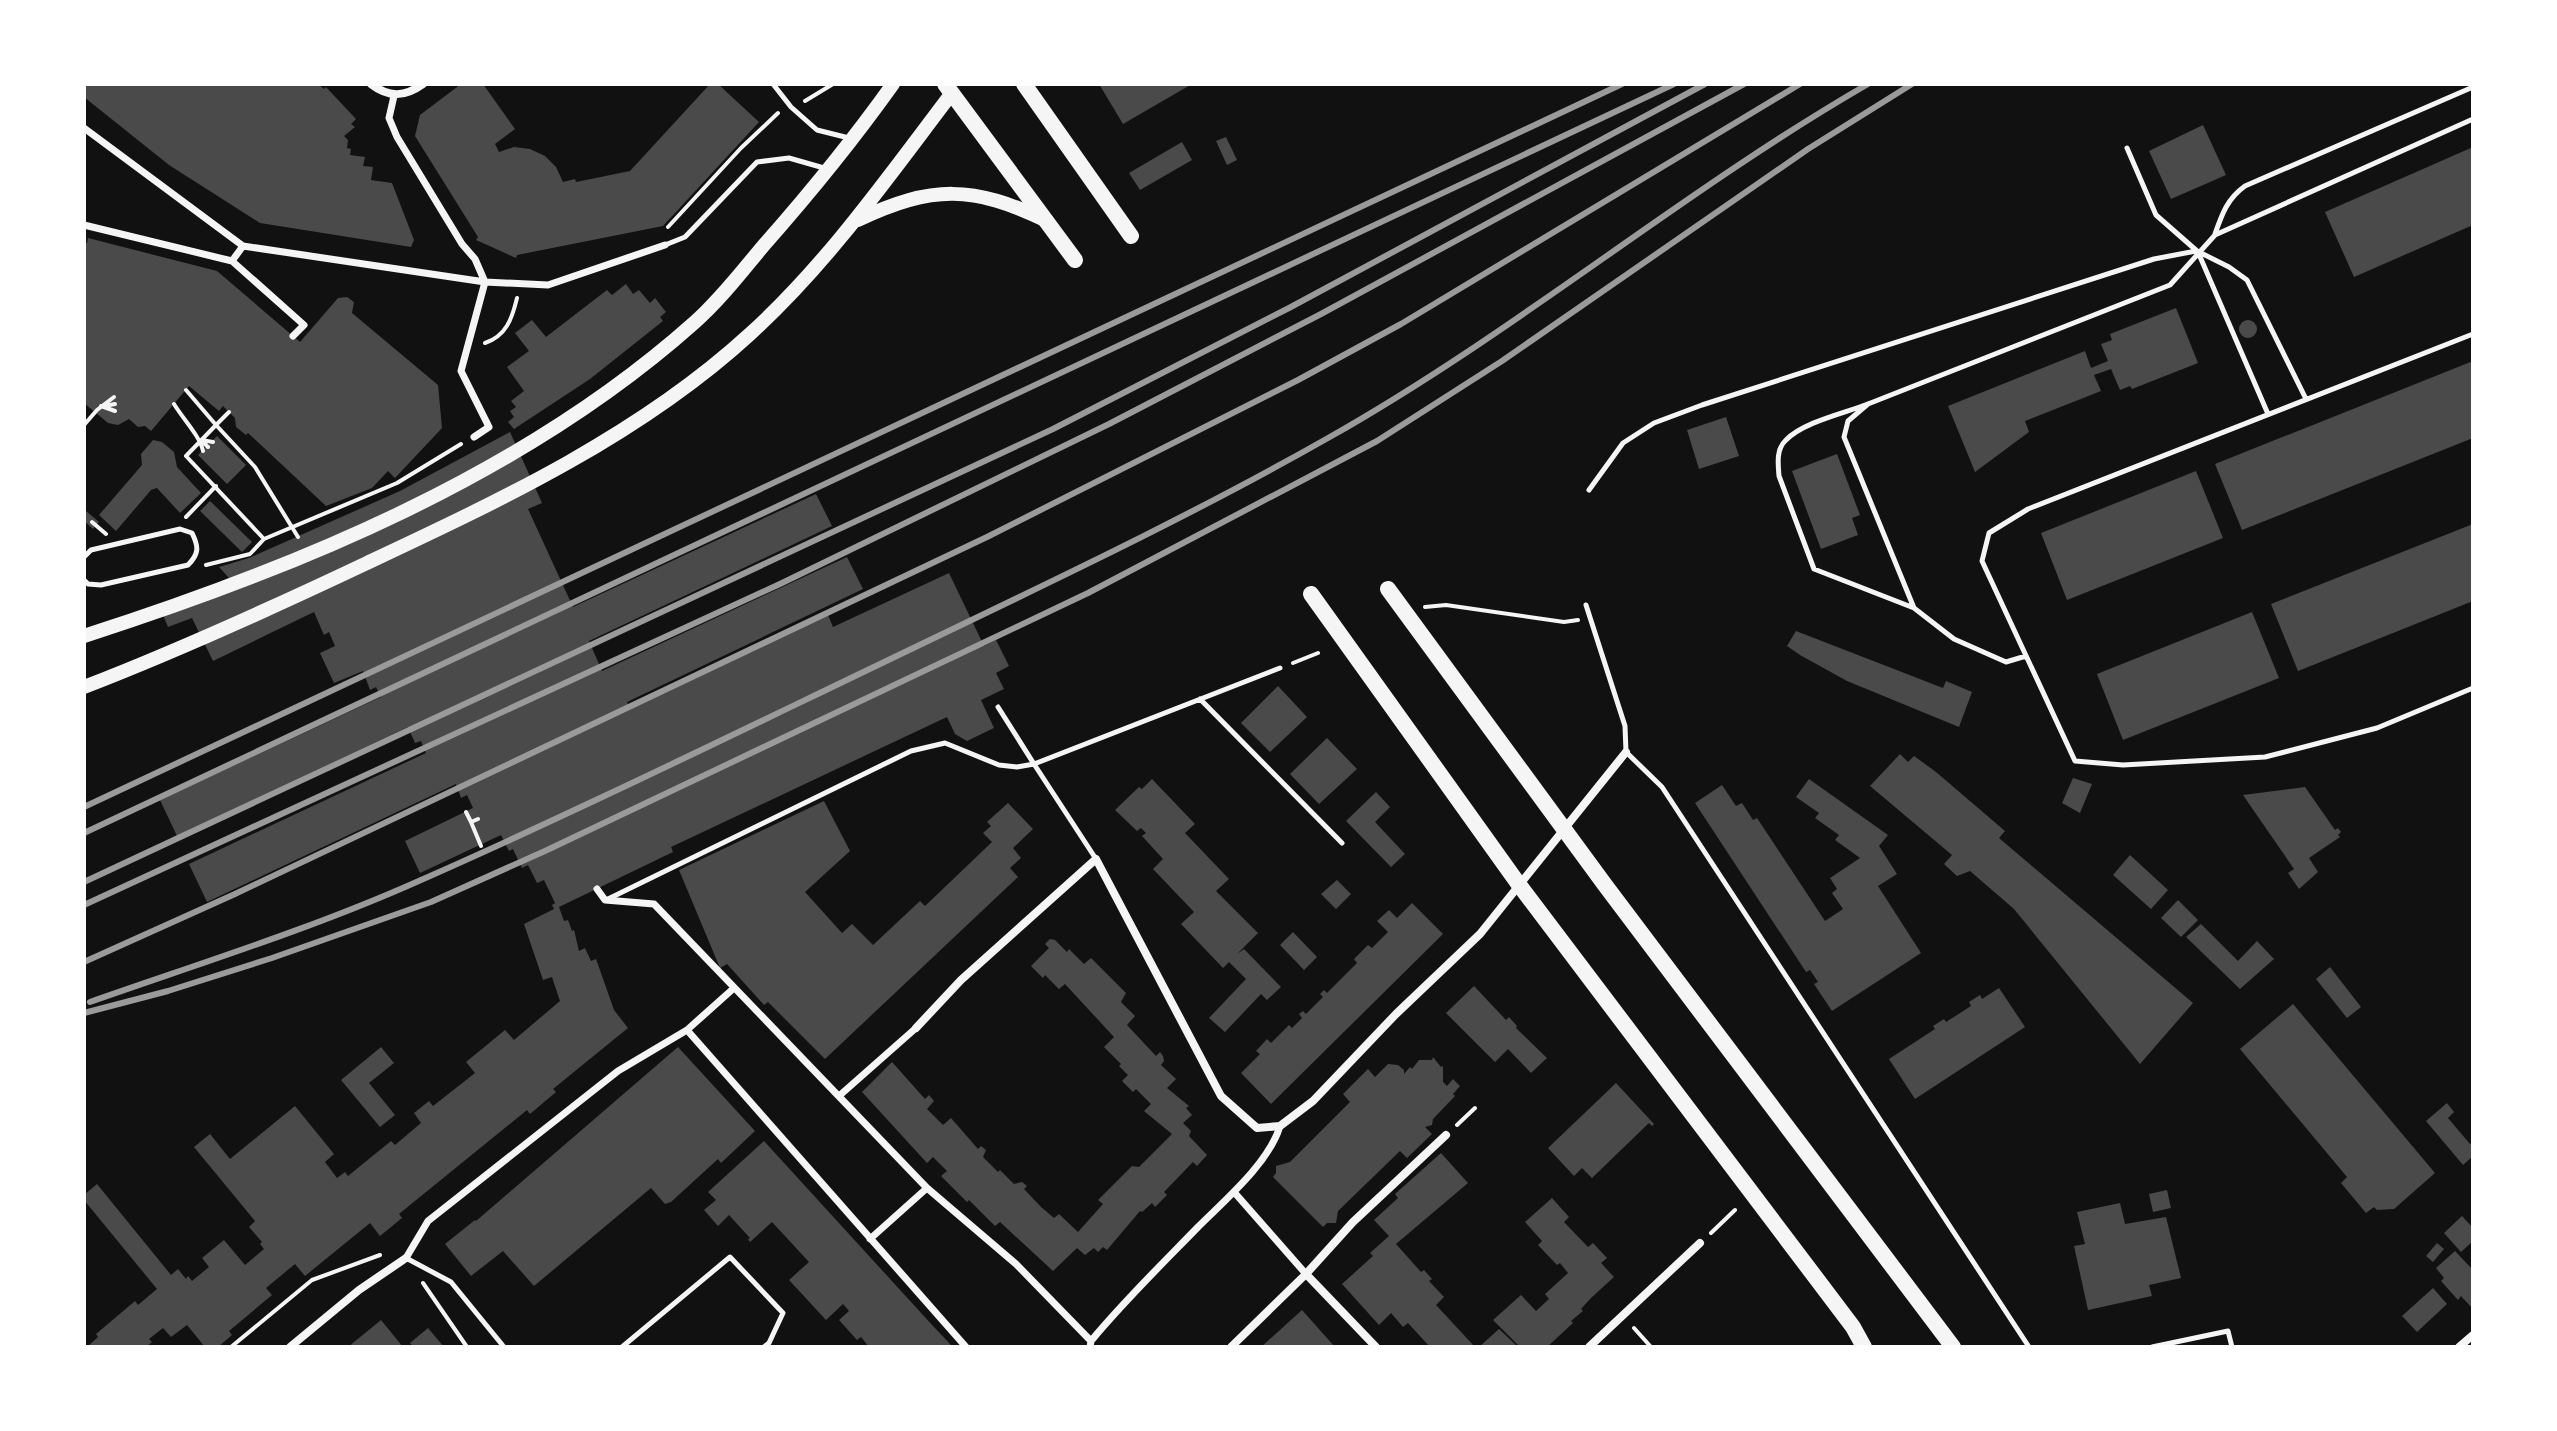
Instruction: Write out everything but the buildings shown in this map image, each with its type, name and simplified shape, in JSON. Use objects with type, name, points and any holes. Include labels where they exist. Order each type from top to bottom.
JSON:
[{"type":"main road","points":[[84,636],[257,574],[383,519],[519,450],[628,378],[698,319],[829,171],[893,84]]},
{"type":"main road","points":[[1024,84],[1131,236]]},
{"type":"main road","points":[[84,687],[158,659],[409,543],[533,482],[632,424],[726,355],[810,275],[854,222],[952,87],[1075,260]]},
{"type":"main road","points":[[854,222],[897,203],[948,192],[998,201],[1047,221]]},
{"type":"main road","points":[[1388,589],[1563,829],[1953,1347]]},
{"type":"main road","points":[[1311,594],[1520,886],[1853,1327],[1864,1347]]},
{"type":"main road","points":[[1853,1327],[1876,1347]]},
{"type":"street","points":[[371,84],[394,96],[410,93],[423,84]]},
{"type":"street","points":[[394,96],[389,118],[397,137],[462,244],[475,259],[485,282],[461,371],[489,427],[474,437]]},
{"type":"street","points":[[85,130],[243,246],[485,282],[548,285],[665,245]]},
{"type":"street","points":[[84,225],[232,261],[304,325],[293,336]]},
{"type":"street","points":[[232,261],[243,246]]},
{"type":"street","points":[[839,1096],[916,1028],[961,980],[1096,859],[1221,1096],[1257,1128],[1280,1126],[1313,1101],[1396,1014],[1480,934],[1626,752]]},
{"type":"street","points":[[597,889],[605,900],[654,904],[927,1188],[1016,1264],[1090,1344],[1118,1309],[1234,1192],[1275,1144],[1280,1126]]},
{"type":"street","points":[[290,1347],[359,1290],[406,1258],[428,1221],[618,1071],[687,1030],[734,988]]},
{"type":"street","points":[[687,1030],[966,1347]]},
{"type":"street","points":[[1231,1347],[1306,1274],[1353,1222],[1446,1135]]},
{"type":"street","points":[[870,1239],[927,1188]]},
{"type":"street","points":[[1234,1192],[1376,1347]]},
{"type":"street","points":[[1589,1347],[1700,1243]]},
{"type":"street","points":[[2459,1347],[2473,1335]]},
{"type":"lane","points":[[773,84],[791,107],[817,130],[854,139]]},
{"type":"lane","points":[[2215,235],[2223,210],[2233,194],[2245,186],[2473,87]]},
{"type":"lane","points":[[2026,656],[2006,662],[1954,639],[1914,608],[1814,569],[1779,476],[1778,461],[1786,440],[1804,427],[2170,285],[2197,251],[2215,235],[2473,119]]},
{"type":"lane","points":[[2127,148],[2156,215],[2197,251],[2247,280],[2306,399]]},
{"type":"lane","points":[[665,245],[685,237],[757,162],[789,158],[819,165],[829,171]]},
{"type":"lane","points":[[2197,251],[2268,414]]},
{"type":"lane","points":[[1589,490],[1623,443],[1654,423],[2154,259],[2197,251]]},
{"type":"lane","points":[[2473,334],[2028,509],[1989,533],[1982,561],[2075,761],[2123,765],[2265,757],[2377,728],[2473,688]]},
{"type":"lane","points":[[1868,404],[1848,421],[1844,437],[1914,608]]},
{"type":"lane","points":[[84,557],[91,550],[180,529],[192,533],[198,545],[196,557],[188,565],[101,585],[88,584],[84,580]]},
{"type":"lane","points":[[1586,605],[1625,726],[1626,752],[1662,787],[2029,1347]]},
{"type":"lane","points":[[605,900],[911,751],[945,743],[999,765],[1017,767],[1034,764],[1280,668]]},
{"type":"lane","points":[[1200,699],[1342,843]]},
{"type":"lane","points":[[998,707],[1096,859]]},
{"type":"lane","points":[[622,1347],[730,1257],[783,1313],[769,1343],[764,1347]]},
{"type":"lane","points":[[406,1258],[451,1282],[504,1347]]},
{"type":"lane","points":[[2152,1347],[2228,1331],[2232,1347]]},
{"type":"path","points":[[494,339],[512,320],[521,284]]},
{"type":"path","points":[[186,390],[255,467],[298,537]]},
{"type":"path","points":[[84,425],[101,406],[114,400]]},
{"type":"path","points":[[174,404],[189,428],[208,447]]},
{"type":"path","points":[[101,406],[115,411]]},
{"type":"path","points":[[229,412],[186,456],[264,539],[397,483],[474,437]]},
{"type":"path","points":[[201,440],[213,442]]},
{"type":"path","points":[[201,440],[203,451]]},
{"type":"path","points":[[1403,610],[1446,605],[1564,622],[1589,618]]},
{"type":"path","points":[[1280,668],[1318,653]]},
{"type":"path","points":[[466,812],[481,846]]},
{"type":"path","points":[[471,822],[478,819]]},
{"type":"path","points":[[1446,1135],[1475,1108]]},
{"type":"path","points":[[1700,1243],[1735,1210]]},
{"type":"path","points":[[231,1347],[312,1280],[377,1255],[406,1258],[467,1347]]},
{"type":"path","points":[[1623,1316],[1651,1347]]},
{"type":"railway","points":[[84,807],[1622,84]]},
{"type":"railway","points":[[84,833],[1674,84]]},
{"type":"railway","points":[[84,882],[1053,429],[1289,308],[1705,84]]},
{"type":"railway","points":[[84,905],[782,583],[1109,424],[1321,314],[1744,84]]},
{"type":"railway","points":[[84,962],[235,894],[987,537],[1298,380],[1401,324],[1800,84]]},
{"type":"railway","points":[[90,1002],[299,929],[421,880],[707,747],[1161,527],[1398,397],[1731,170],[1868,84]]},
{"type":"railway","points":[[84,1013],[168,991],[272,958],[431,902],[1088,593],[1377,441],[1502,361],[1808,149],[1912,84]]}]
